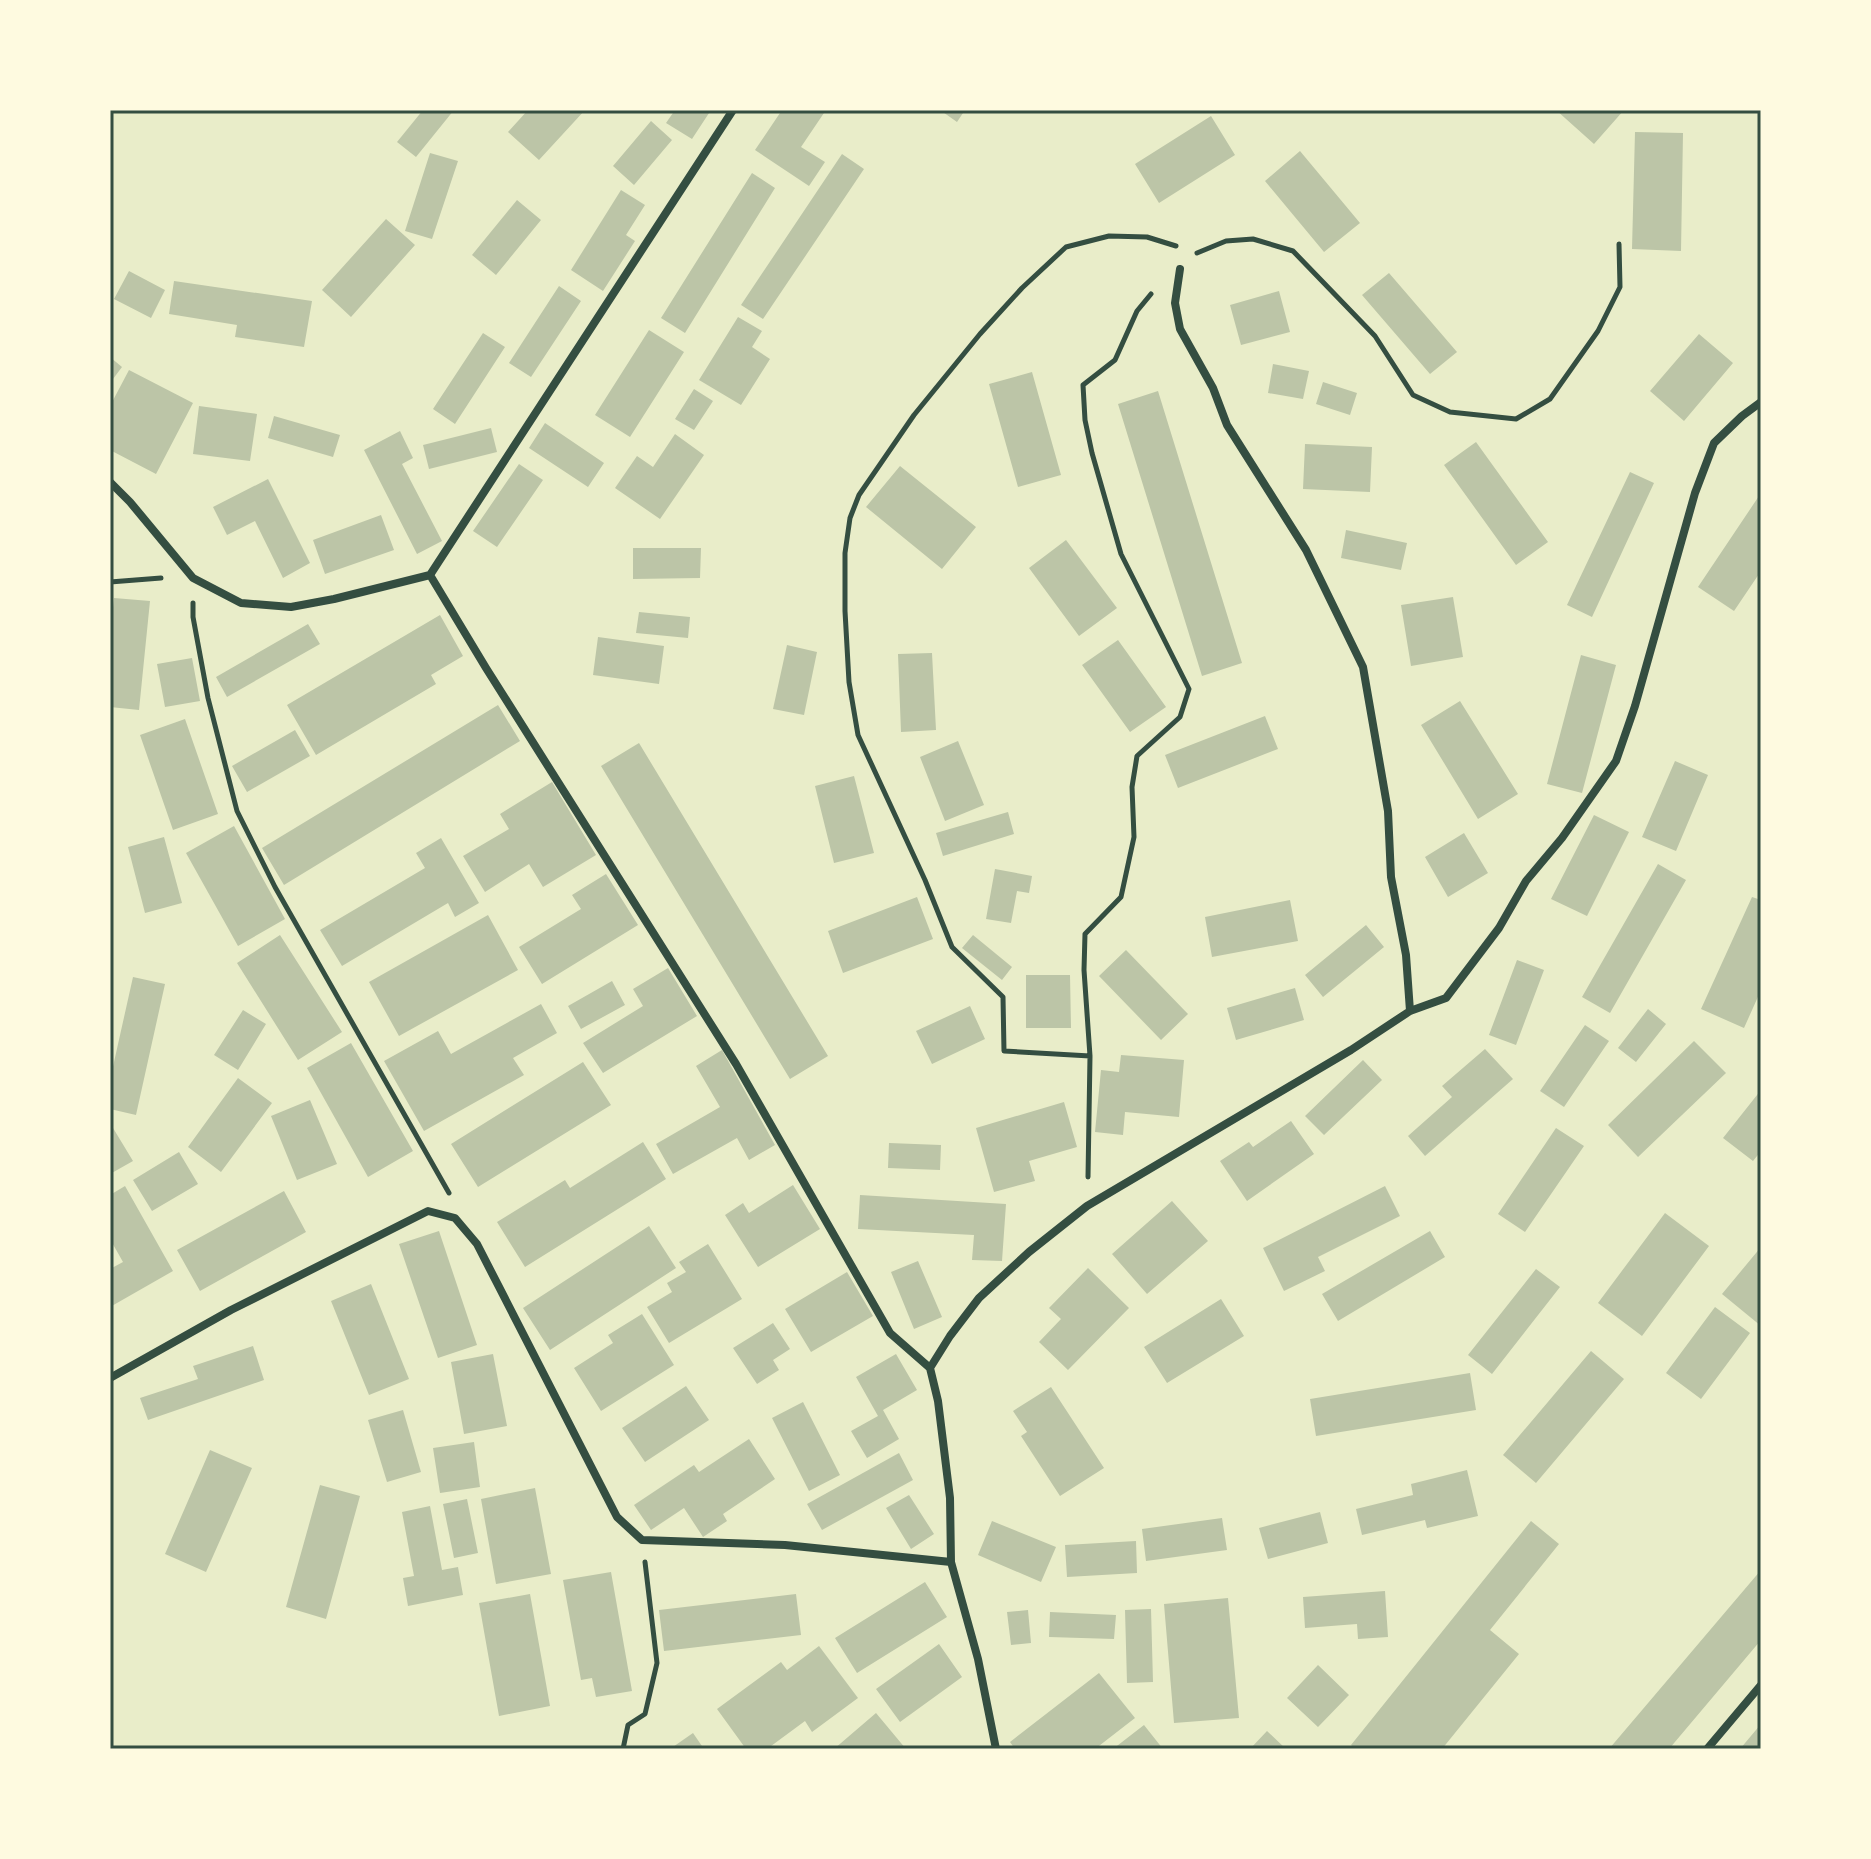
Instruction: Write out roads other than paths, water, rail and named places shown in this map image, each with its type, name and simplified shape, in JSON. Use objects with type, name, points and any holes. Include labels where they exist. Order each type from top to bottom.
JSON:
[{"type":"street","points":[[110,482],[193,578],[241,603],[291,607],[430,575],[733,110]]},
{"type":"street","points":[[1180,269],[1175,303],[1180,329],[1213,388],[1227,425],[1306,550],[1363,667],[1388,811],[1391,877],[1406,955],[1410,1011]]},
{"type":"street","points":[[930,1368],[979,1298],[1029,1252],[1087,1206],[1351,1050],[1410,1011],[1446,998],[1499,928],[1526,881],[1562,838],[1616,761],[1635,706],[1695,493],[1714,443],[1761,402]]},
{"type":"street","points":[[430,575],[736,1064],[890,1333],[930,1368],[938,1401],[950,1498],[951,1562],[978,1659],[996,1749]]},
{"type":"street","points":[[110,1378],[231,1310],[428,1211],[455,1218],[477,1244],[617,1517],[642,1540],[785,1545],[951,1562]]},
{"type":"street","points":[[1707,1749],[1761,1685]]}]
